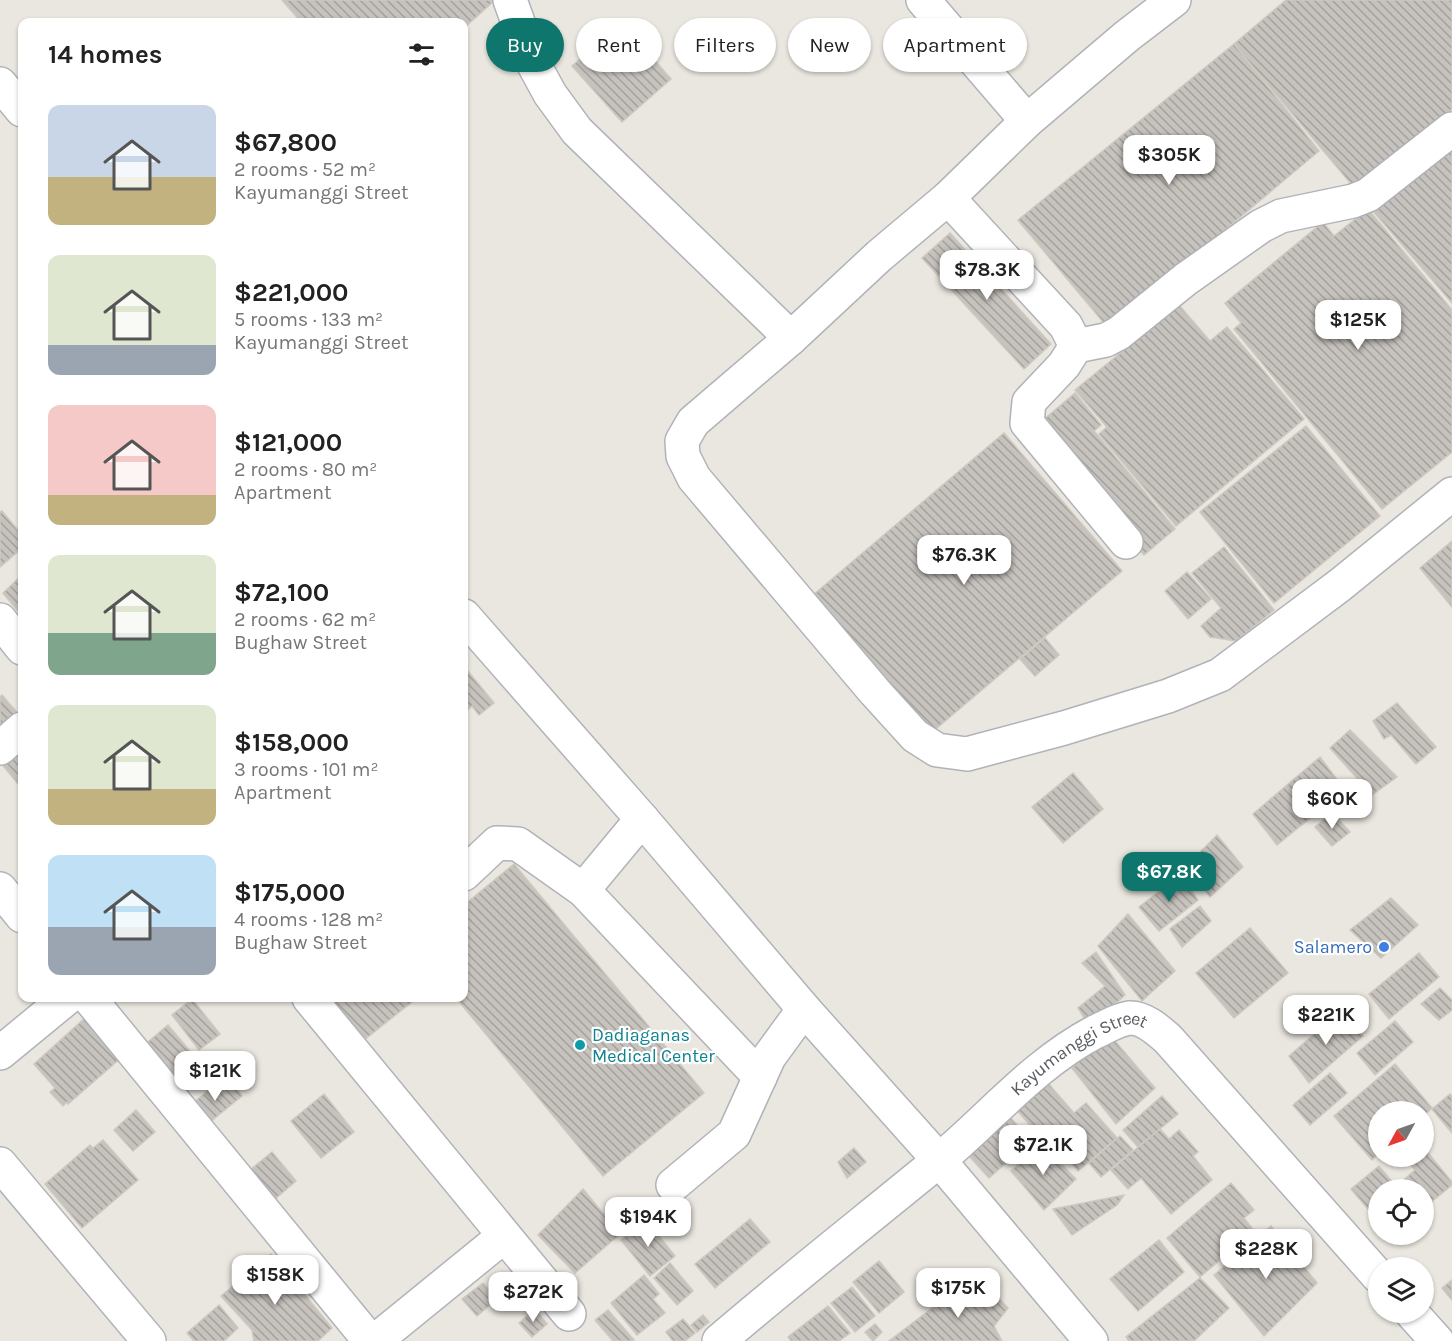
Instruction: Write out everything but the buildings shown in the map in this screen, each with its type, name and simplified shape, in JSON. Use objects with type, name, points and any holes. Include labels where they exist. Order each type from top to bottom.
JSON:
[{"type":"street","points":[[510,0],[541,78],[577,131],[791,338]]},
{"type":"street","points":[[923,0],[1027,121]]},
{"type":"street","points":[[1174,0],[1127,36],[1027,121],[948,198],[879,256],[791,338],[693,422],[682,441],[683,456],[694,478],[915,736],[937,750],[968,754],[1168,696],[1220,675],[1340,585],[1452,494]]},
{"type":"street","points":[[0,84],[18,105]]},
{"type":"street","points":[[1126,542],[1027,423],[1029,402],[1064,365],[1076,346],[1106,340],[1119,333],[1186,279],[1261,226],[1281,216],[1353,201],[1368,195],[1452,129]]},
{"type":"street","points":[[948,198],[1066,326],[1076,346]]},
{"type":"street","points":[[0,620],[18,643]]},
{"type":"street","points":[[468,621],[804,1009],[939,1160],[1091,1341]]},
{"type":"street","points":[[0,748],[18,732]]},
{"type":"street","points":[[583,890],[642,819]]},
{"type":"street","points":[[468,870],[497,843],[518,844],[583,890],[760,1077]]},
{"type":"street","points":[[0,889],[18,911]]},
{"type":"street","points":[[0,1053],[62,1002]]},
{"type":"street","points":[[92,1002],[370,1341]]},
{"type":"street","points":[[312,1002],[569,1314]]},
{"type":"street","points":[[673,1185],[734,1134],[769,1057],[804,1009]]},
{"type":"street","name":"Kayumanggi Street","points":[[721,1340],[799,1272],[939,1160],[1041,1066],[1082,1040],[1117,1022],[1131,1018],[1152,1025],[1168,1039],[1368,1265]]},
{"type":"street","points":[[0,1164],[149,1341]]},
{"type":"street","points":[[375,1341],[504,1236]]},
{"type":"street","points":[[1421,1323],[1437,1341]]},
{"type":"place","name":"Salamero","points":[[1384,947]]},
{"type":"place","name":"Dadiaganas Medical Center","points":[[580,1045]]}]
